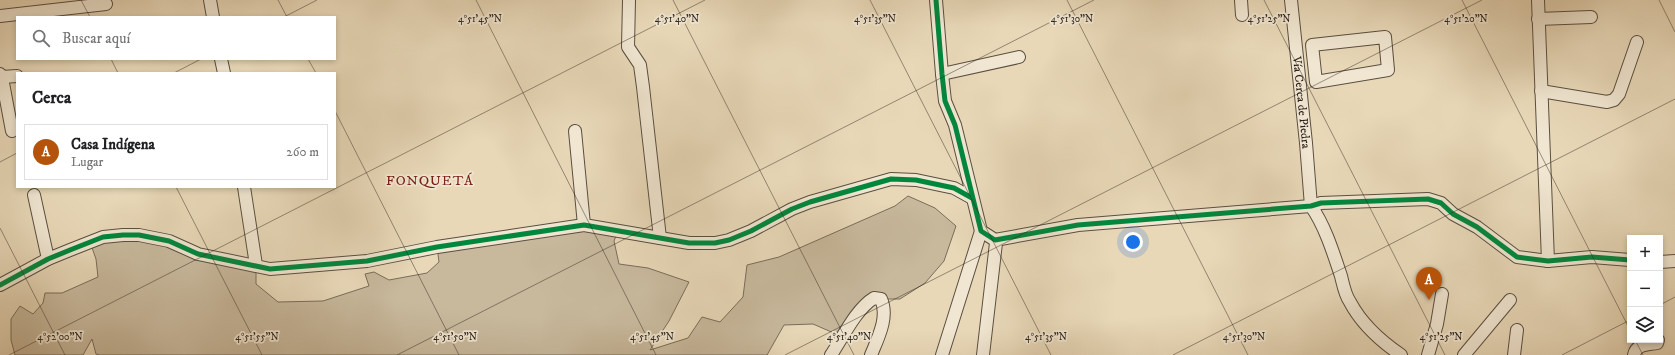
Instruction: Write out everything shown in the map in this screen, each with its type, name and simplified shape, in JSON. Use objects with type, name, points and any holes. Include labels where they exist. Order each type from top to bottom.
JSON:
[{"type":"street","points":[[210,0],[214,16]]},
{"type":"street","points":[[629,0],[628,47],[640,65],[644,88],[660,238]]},
{"type":"street","points":[[936,0],[945,101],[955,125],[981,231],[942,355]]},
{"type":"street","points":[[1241,0],[1242,14]]},
{"type":"street","name":"Vía Cerca de Piedra","points":[[1292,0],[1311,206]]},
{"type":"street","points":[[1538,0],[1548,261]]},
{"type":"street","points":[[0,16],[106,4]]},
{"type":"street","points":[[1538,19],[1591,17]]},
{"type":"street","points":[[1385,37],[1388,70],[1316,82],[1314,64],[1312,45],[1385,37]]},
{"type":"street","points":[[1541,91],[1608,102],[1614,100],[1619,94],[1637,42]]},
{"type":"street","points":[[942,74],[1019,58]]},
{"type":"street","points":[[221,60],[224,72]]},
{"type":"street","points":[[1298,66],[1314,64]]},
{"type":"street","points":[[12,131],[1,75],[16,76]]},
{"type":"street","points":[[575,131],[584,225]]},
{"type":"street","points":[[0,285],[48,259],[103,238],[123,234],[139,235],[169,241],[198,254],[270,269],[367,261],[436,247],[584,225],[689,243],[729,240],[751,232],[792,209],[810,202],[891,179],[916,180],[954,188],[972,198]]},
{"type":"street","points":[[954,188],[969,182]]},
{"type":"street","points":[[244,188],[256,265]]},
{"type":"street","points":[[34,195],[48,259]]},
{"type":"street","points":[[981,231],[995,240],[1078,225],[1311,206],[1322,203],[1428,200],[1441,203],[1452,214],[1477,227],[1517,257],[1548,261],[1592,257],[1627,260]]},
{"type":"street","points":[[1311,206],[1317,215],[1332,251],[1349,302],[1387,346],[1401,355]]},
{"type":"street","points":[[983,355],[996,244],[995,240]]},
{"type":"street","points":[[1663,262],[1675,261]]},
{"type":"street","points":[[1428,355],[1442,294]]},
{"type":"street","points":[[831,355],[855,316],[874,298],[881,299],[884,306],[882,329],[871,355]]},
{"type":"street","points":[[1464,355],[1510,300]]},
{"type":"street","points":[[1514,355],[1518,330]]},
{"type":"street","points":[[1634,355],[1635,349],[1639,346],[1657,343]]},
{"type":"shaded area","points":[[908,196],[935,208],[956,226],[944,261],[925,283],[900,299],[874,298],[843,337],[813,324],[784,325],[767,355],[100,355],[96,354],[92,339],[83,355],[15,355],[11,340],[11,319],[20,306],[33,314],[43,303],[45,293],[62,293],[98,277],[96,259],[90,242],[123,235],[256,265],[256,284],[278,302],[323,301],[369,286],[365,274],[374,272],[389,280],[427,273],[439,262],[437,247],[584,225],[618,231],[614,241],[619,264],[648,268],[689,282],[669,321],[650,350],[688,338],[702,317],[720,322],[743,297],[747,265],[779,257],[895,206]]},
{"type":"cycle path","points":[[936,0],[945,101],[955,125],[981,231],[995,240],[1078,225],[1311,206],[1321,203],[1428,199],[1441,203],[1453,214],[1477,227],[1517,257],[1548,261],[1592,257],[1627,260]]},
{"type":"cycle path","points":[[0,285],[48,259],[70,250],[103,237],[123,235],[139,235],[169,241],[198,254],[270,269],[367,261],[437,247],[584,225],[689,243],[715,243],[729,240],[751,231],[792,209],[810,202],[891,179],[916,180],[954,188],[972,198]]},
{"type":"place","name":"Casa Indígena","points":[[1429,300]]},
{"type":"district","name":"FONQUETÁ","points":[[430,180]]}]
